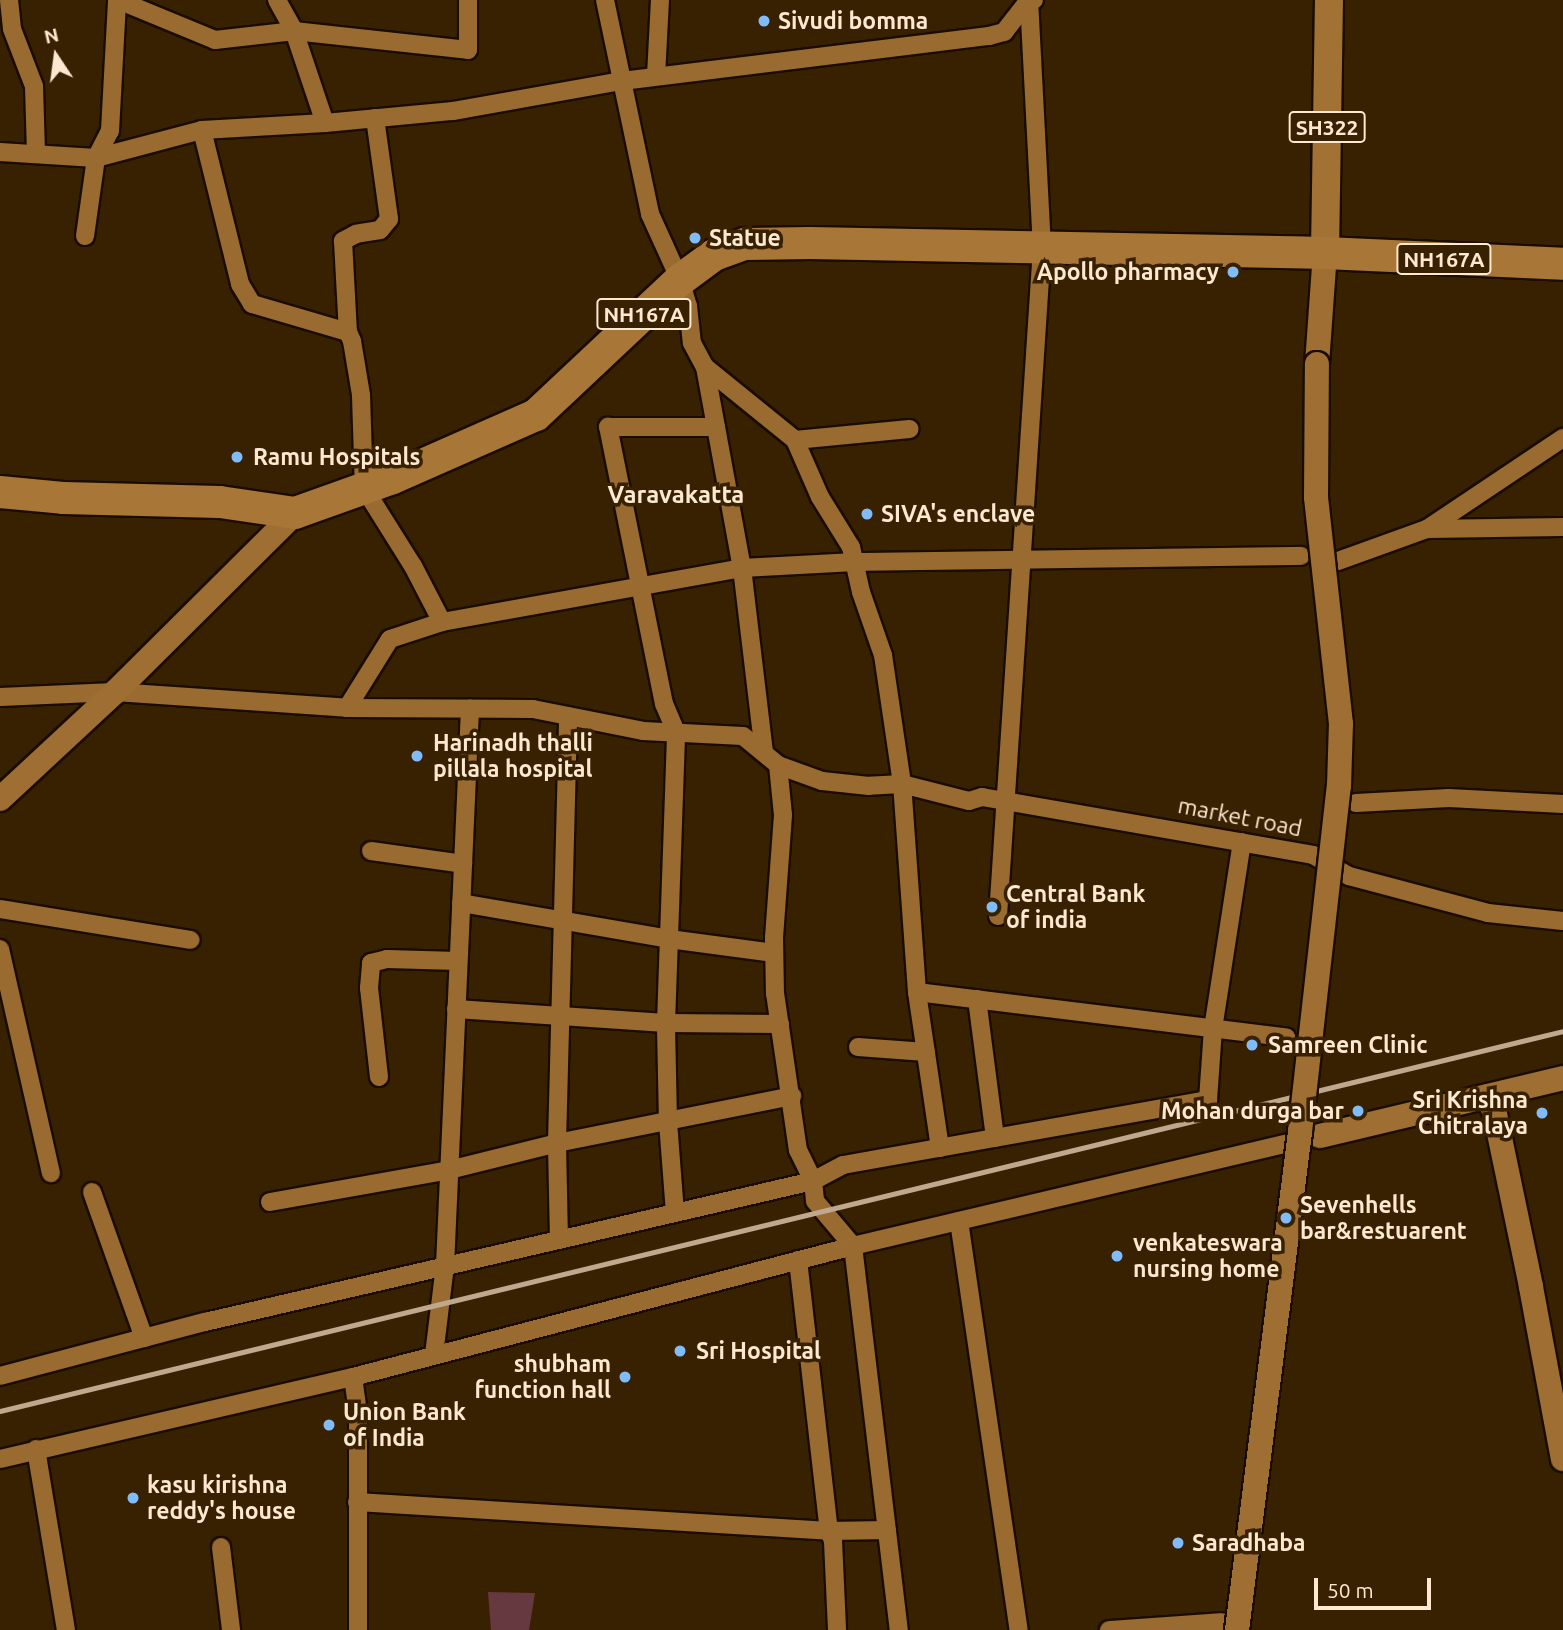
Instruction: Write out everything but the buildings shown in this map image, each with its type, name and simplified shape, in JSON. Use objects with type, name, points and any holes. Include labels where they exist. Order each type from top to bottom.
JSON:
[{"type":"highway","name":"NH167A","points":[[0,492],[63,498],[220,502],[295,513],[365,488],[536,415],[680,280],[715,255],[746,244],[1325,253],[1563,264]]},
{"type":"main road","name":"SH322","points":[[1325,253],[1329,0]]},
{"type":"main road","points":[[1230,1626],[1300,1132],[1339,786],[1341,724],[1316,497],[1317,363],[1325,253]]},
{"type":"main road","points":[[0,799],[115,692],[295,513]]},
{"type":"main road","points":[[1320,1136],[1563,1078]]},
{"type":"main road","points":[[1495,1094],[1563,1377]]},
{"type":"main road","points":[[1495,1094],[1495,1114],[1563,1459]]},
{"type":"street","points":[[9,0],[12,29],[34,86],[36,154]]},
{"type":"street","points":[[85,236],[96,158],[110,131],[118,0],[215,40],[295,31],[468,50],[468,0]]},
{"type":"street","points":[[276,0],[295,31],[325,123]]},
{"type":"street","points":[[605,0],[650,214],[680,280],[688,306],[692,343],[705,367],[742,568],[771,759],[783,815],[774,953],[780,1024],[799,1150],[813,1181],[815,1201],[853,1246],[900,1630]]},
{"type":"street","points":[[656,76],[660,0]]},
{"type":"street","points":[[0,152],[96,158],[202,130],[325,123],[453,111],[656,76],[989,36],[1004,32],[1031,0]]},
{"type":"street","points":[[998,916],[1042,248],[1031,0]]},
{"type":"street","points":[[375,118],[389,219],[380,230],[356,234],[343,241],[348,332],[361,395],[365,488],[413,566],[442,622]]},
{"type":"street","points":[[202,130],[240,284],[252,304],[348,332]]},
{"type":"street","points":[[705,367],[795,440],[820,497],[851,547],[883,655],[902,783],[917,992],[940,1148]]},
{"type":"street","points":[[675,1213],[668,1122],[666,1023],[676,732],[664,704],[608,426],[716,427]]},
{"type":"street","points":[[795,440],[909,429]]},
{"type":"street","points":[[1338,561],[1427,529],[1563,438]]},
{"type":"street","points":[[1427,529],[1563,527]]},
{"type":"street","points":[[347,708],[390,639],[442,622],[742,568],[855,562],[1301,556]]},
{"type":"street","name":"market road","points":[[0,697],[115,692],[347,708],[533,709],[643,731],[743,736],[771,759],[822,781],[869,786],[902,783],[969,801],[982,797],[1313,855],[1349,876],[1488,913],[1563,921]]},
{"type":"street","points":[[434,1355],[445,1266],[470,709]]},
{"type":"street","points":[[559,1240],[556,1143],[568,716]]},
{"type":"street","points":[[1356,803],[1449,798],[1563,804]]},
{"type":"street","points":[[0,1376],[144,1338],[813,1181],[843,1165],[1209,1100],[1213,1029],[1242,842]]},
{"type":"street","points":[[371,851],[463,864]]},
{"type":"street","points":[[461,903],[562,922],[774,953]]},
{"type":"street","points":[[0,909],[191,940]]},
{"type":"street","points":[[0,949],[51,1173]]},
{"type":"street","points":[[379,1077],[369,988],[371,963],[387,960],[458,961]]},
{"type":"street","points":[[917,992],[1286,1037]]},
{"type":"street","points":[[977,999],[995,1138]]},
{"type":"street","points":[[456,1009],[666,1023],[780,1024]]},
{"type":"street","points":[[859,1047],[926,1052]]},
{"type":"street","points":[[270,1202],[449,1170],[556,1143],[792,1096]]},
{"type":"street","points":[[0,1459],[354,1377],[853,1246],[1320,1136]]},
{"type":"street","points":[[92,1192],[144,1338]]},
{"type":"street","points":[[959,1221],[1019,1630]]},
{"type":"street","points":[[798,1260],[829,1531],[833,1541],[837,1630]]},
{"type":"street","points":[[354,1377],[358,1414],[358,1630]]},
{"type":"street","points":[[36,1449],[66,1630]]},
{"type":"street","points":[[357,1502],[829,1531],[887,1530]]},
{"type":"street","points":[[221,1547],[231,1630]]},
{"type":"street","points":[[1109,1630],[1230,1626]]},
{"type":"shaded area","points":[[488,1592],[535,1593],[529,1630],[491,1630]]},
{"type":"railway","points":[[0,1411],[1563,1031]]},
{"type":"place","name":"Sivudi bomma","points":[[764,21]]},
{"type":"place","name":"Statue","points":[[695,238]]},
{"type":"place","name":"Apollo pharmacy","points":[[1233,272]]},
{"type":"place","name":"Ramu Hospitals","points":[[237,457]]},
{"type":"place","name":"SIVA's enclave","points":[[867,514]]},
{"type":"place","name":"Harinadh thalli pillala hospital","points":[[417,756]]},
{"type":"place","name":"Central Bank of india","points":[[992,907]]},
{"type":"place","name":"Samreen Clinic","points":[[1252,1045]]},
{"type":"place","name":"Mohan durga bar","points":[[1358,1111]]},
{"type":"place","name":"Sri Krishna Chitralaya","points":[[1542,1113]]},
{"type":"place","name":"Sevenhells bar&restuarent","points":[[1286,1218]]},
{"type":"place","name":"venkateswara nursing home","points":[[1117,1256]]},
{"type":"place","name":"Sri Hospital","points":[[680,1351]]},
{"type":"place","name":"shubham function hall","points":[[625,1377]]},
{"type":"place","name":"Union Bank of India","points":[[329,1425]]},
{"type":"place","name":"kasu kirishna reddy's house","points":[[133,1498]]},
{"type":"place","name":"Saradhaba","points":[[1178,1543]]},
{"type":"district","name":"Varavakatta","points":[[676,495]]}]
